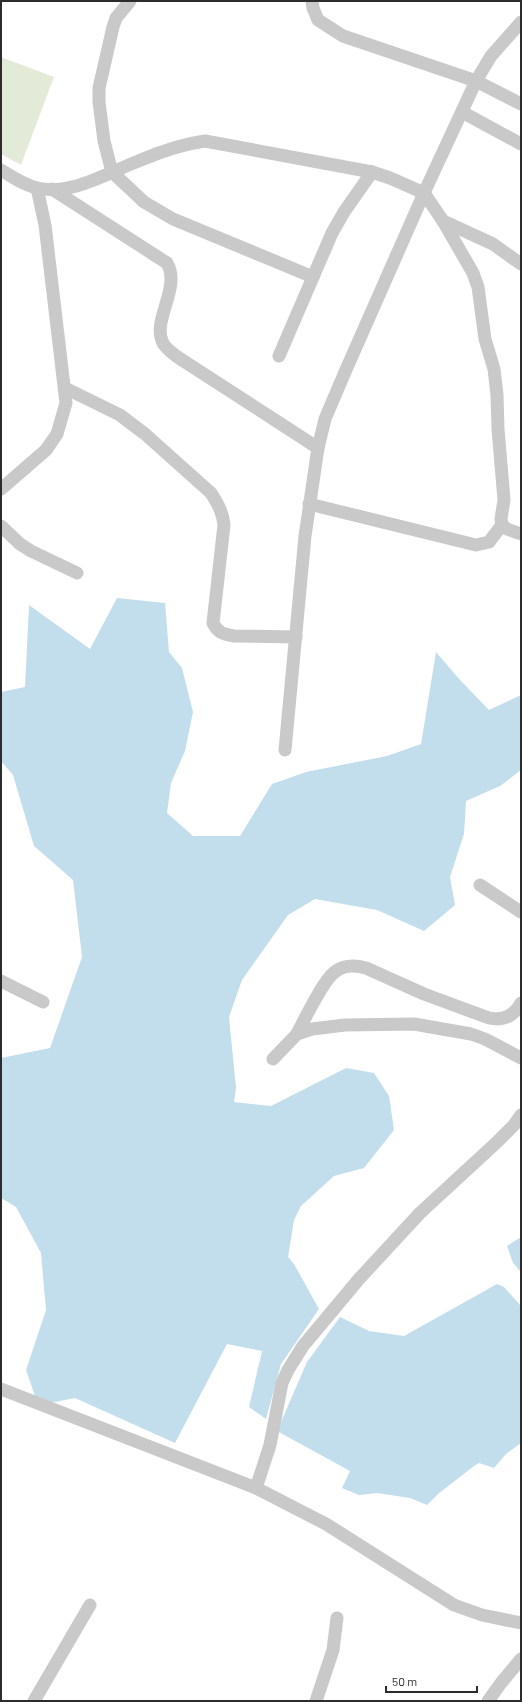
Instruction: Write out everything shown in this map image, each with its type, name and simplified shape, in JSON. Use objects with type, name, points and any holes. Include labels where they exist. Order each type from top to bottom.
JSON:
[{"type":"street","points":[[130,1],[116,18],[99,88],[100,115],[104,140],[112,172],[144,202],[172,219],[313,277]]},
{"type":"street","points":[[312,1],[318,20],[343,36],[476,81],[521,104]]},
{"type":"street","points":[[285,750],[305,536],[318,448],[325,420],[424,193],[476,81],[491,56],[520,25]]},
{"type":"street","points":[[462,112],[521,144]]},
{"type":"street","points":[[1,170],[38,188],[66,188],[85,183],[178,146],[205,141],[372,172],[424,193],[468,262],[478,288],[485,339],[494,369],[497,395],[498,429],[504,500],[501,519],[502,525],[506,529],[521,534]]},
{"type":"street","points":[[279,356],[339,219],[372,172]]},
{"type":"street","points":[[1,490],[46,450],[57,434],[66,403],[45,225],[38,188]]},
{"type":"street","points":[[52,189],[167,263],[171,270],[171,281],[160,331],[162,342],[169,350],[318,448]]},
{"type":"street","points":[[443,221],[493,244],[521,264]]},
{"type":"street","points":[[65,388],[120,415],[145,434],[211,494],[218,503],[223,515],[224,525],[213,623],[217,631],[234,636],[296,637]]},
{"type":"street","points":[[310,504],[476,545],[488,542],[502,525]]},
{"type":"street","points":[[1,526],[20,544],[31,551],[77,573]]},
{"type":"street","points":[[480,885],[521,912]]},
{"type":"street","points":[[273,1059],[297,1034],[325,982],[334,972],[348,966],[356,965],[366,968],[424,994],[497,1020],[512,1015],[521,1003]]},
{"type":"street","points":[[1,981],[43,1002]]},
{"type":"street","points":[[297,1034],[312,1029],[344,1025],[414,1024],[472,1034],[485,1039],[521,1058]]},
{"type":"street","points":[[256,1488],[270,1445],[282,1384],[288,1370],[303,1346],[359,1279],[420,1213],[496,1144],[514,1125],[521,1115]]},
{"type":"street","points":[[1,1389],[256,1488],[326,1524],[454,1605],[482,1615],[521,1623]]},
{"type":"street","points":[[34,1701],[90,1605]]},
{"type":"street","points":[[316,1701],[333,1650],[337,1618]]},
{"type":"street","points":[[488,1701],[501,1682],[521,1659]]},
{"type":"green space","points":[[1,57],[54,77],[21,165],[1,154]]},
{"type":"water","points":[[117,598],[165,603],[169,652],[182,668],[193,712],[185,751],[171,783],[167,813],[193,836],[240,836],[272,784],[306,772],[387,756],[421,744],[436,652],[489,710],[521,695],[521,770],[500,786],[466,801],[464,834],[450,877],[455,905],[424,931],[377,910],[315,899],[288,915],[242,980],[229,1017],[236,1088],[234,1102],[271,1106],[346,1068],[374,1073],[389,1096],[394,1130],[364,1168],[334,1176],[301,1206],[294,1220],[288,1257],[294,1264],[319,1309],[281,1364],[266,1419],[249,1407],[262,1351],[227,1344],[175,1443],[75,1398],[50,1403],[36,1399],[26,1370],[46,1310],[41,1253],[16,1207],[1,1198],[1,1058],[50,1048],[82,957],[73,880],[34,846],[13,775],[1,761],[1,692],[25,687],[29,605],[90,649]]},
{"type":"water","points":[[521,1237],[521,1272],[513,1263],[507,1246]]},
{"type":"water","points":[[497,1284],[504,1287],[521,1306],[521,1443],[506,1454],[494,1468],[479,1463],[438,1494],[427,1505],[410,1498],[377,1493],[359,1495],[342,1488],[350,1471],[277,1431],[307,1362],[340,1317],[369,1331],[404,1336]]}]
